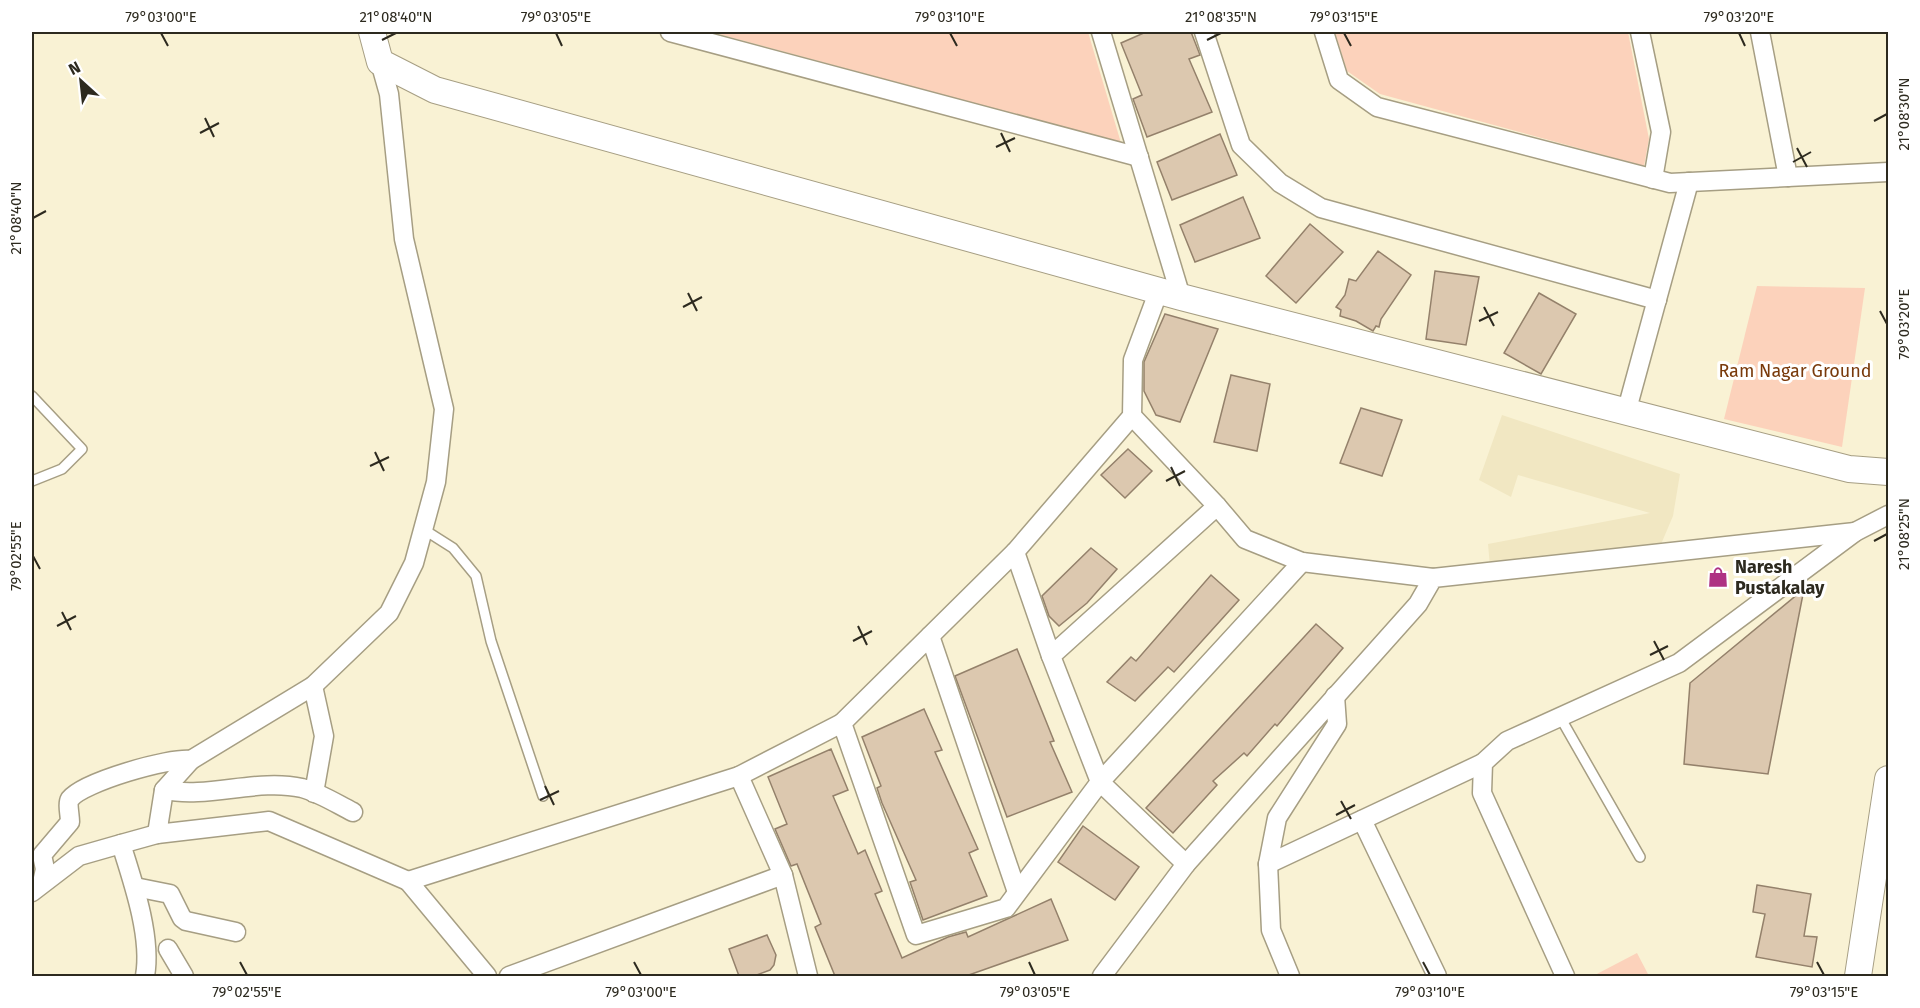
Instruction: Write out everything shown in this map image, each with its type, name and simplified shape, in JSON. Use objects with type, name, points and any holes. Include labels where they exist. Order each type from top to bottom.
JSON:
[{"type":"street","points":[[157,834],[164,790],[191,760],[313,687],[389,613],[414,563],[436,482],[444,409],[404,239],[388,94],[372,32]]},
{"type":"street","points":[[670,32],[1139,157]]},
{"type":"street","points":[[408,881],[739,776],[842,723],[1016,552],[1132,416],[1133,360],[1170,293],[1139,157],[1101,32]]},
{"type":"street","points":[[1204,32],[1241,145],[1280,183],[1313,203],[1322,208],[1657,300]]},
{"type":"street","points":[[1324,32],[1339,80],[1377,107],[1653,179],[1670,183],[1888,172]]},
{"type":"street","points":[[1640,32],[1661,132],[1653,179]]},
{"type":"street","points":[[1760,32],[1788,177]]},
{"type":"street","points":[[380,62],[435,90],[1170,293],[1849,469],[1888,472]]},
{"type":"street","points":[[1626,413],[1689,182]]},
{"type":"street","points":[[1132,416],[1245,539],[1302,562],[1433,578],[1855,532]]},
{"type":"street","points":[[1051,656],[1217,506]]},
{"type":"street","points":[[1268,864],[1483,763],[1507,741],[1679,663],[1855,532],[1888,514]]},
{"type":"street","points":[[1016,552],[1051,656],[1100,782],[1186,864]]},
{"type":"street","points":[[842,723],[916,935],[1006,908],[1100,782],[1302,562]]},
{"type":"street","points":[[1102,976],[1186,864],[1418,604],[1433,578]]},
{"type":"street","points":[[930,636],[1017,892]]},
{"type":"street","points":[[313,687],[324,736],[314,793]]},
{"type":"street","points":[[1284,975],[1271,930],[1268,864],[1277,818],[1337,724],[1335,696]]},
{"type":"street","points":[[37,887],[45,869],[42,855],[70,822],[69,802],[72,797],[94,784],[165,761],[178,758],[191,760]]},
{"type":"street","points":[[1483,763],[1482,793],[1565,976]]},
{"type":"street","points":[[739,776],[783,874],[808,976]]},
{"type":"street","points":[[1858,976],[1888,779]]},
{"type":"street","points":[[164,790],[185,794],[277,786],[302,788],[353,812]]},
{"type":"street","points":[[37,887],[79,856],[157,834],[269,820],[408,881],[487,976]]},
{"type":"street","points":[[1362,820],[1437,976]]},
{"type":"street","points":[[121,844],[135,887],[148,960],[145,976]]},
{"type":"street","points":[[509,976],[783,874]]},
{"type":"street","points":[[135,887],[170,894],[182,918],[186,921],[236,932]]},
{"type":"street","points":[[1876,976],[1888,898]]},
{"type":"street","points":[[168,949],[184,976]]},
{"type":"lane","points":[[32,396],[82,449],[62,469],[32,481]]},
{"type":"lane","points":[[423,529],[439,536],[453,548],[476,576],[491,641],[543,796]]},
{"type":"lane","points":[[1560,717],[1640,857]]},
{"type":"shaded area","points":[[1502,415],[1680,474],[1673,516],[1659,549],[1491,578],[1488,544],[1650,513],[1518,475],[1511,497],[1479,480]]},
{"type":"green space","points":[[711,32],[1088,32],[1121,143]]},
{"type":"green space","points":[[1335,32],[1628,32],[1649,139],[1644,166],[1380,94],[1347,71]]},
{"type":"green space","name":"Ram Nagar Ground","points":[[1757,286],[1865,288],[1842,447],[1724,419]]},
{"type":"green space","points":[[1637,953],[1649,976],[1593,976]]},
{"type":"building","points":[[1146,32],[1191,32],[1200,55],[1189,59],[1212,112],[1147,137],[1133,99],[1142,95],[1121,43]]},
{"type":"building","points":[[1220,134],[1237,175],[1172,200],[1157,162]]},
{"type":"building","points":[[1243,197],[1260,238],[1195,262],[1180,225]]},
{"type":"building","points":[[1310,224],[1343,252],[1296,303],[1266,276]]},
{"type":"building","points":[[1378,251],[1411,275],[1381,319],[1379,327],[1376,326],[1373,331],[1356,321],[1340,316],[1341,310],[1336,307],[1345,295],[1349,279],[1356,281]]},
{"type":"building","points":[[1435,271],[1479,277],[1466,345],[1426,339]]},
{"type":"building","points":[[1539,293],[1576,314],[1541,374],[1504,353]]},
{"type":"building","points":[[1165,314],[1218,329],[1180,422],[1156,415],[1144,391],[1144,362]]},
{"type":"building","points":[[1231,375],[1270,384],[1257,451],[1214,442]]},
{"type":"building","points":[[1361,408],[1402,420],[1382,476],[1340,463]]},
{"type":"building","points":[[1128,449],[1152,471],[1125,498],[1101,475]]},
{"type":"building","points":[[1091,548],[1117,569],[1087,603],[1059,626],[1049,616],[1042,596]]},
{"type":"building","points":[[1211,575],[1239,600],[1174,672],[1168,667],[1135,701],[1107,682],[1131,657],[1136,661]]},
{"type":"building","points":[[1804,589],[1768,774],[1684,764],[1690,683]]},
{"type":"building","points":[[1316,624],[1343,648],[1277,726],[1275,724],[1247,756],[1244,753],[1213,781],[1217,785],[1173,833],[1146,808]]},
{"type":"building","points":[[1017,649],[1054,741],[1050,742],[1072,792],[1007,817],[955,676]]},
{"type":"building","points":[[924,709],[942,750],[935,752],[978,849],[969,853],[987,896],[923,920],[910,882],[916,880],[882,803],[877,788],[881,786],[862,737]]},
{"type":"building","points":[[831,749],[848,790],[833,796],[858,854],[865,850],[882,891],[875,894],[902,958],[948,937],[966,932],[968,937],[1051,899],[1068,940],[966,976],[835,976],[815,927],[821,924],[797,864],[791,866],[775,829],[787,824],[768,777]]},
{"type":"building","points":[[1083,826],[1139,867],[1115,900],[1058,862]]},
{"type":"building","points":[[1757,885],[1811,894],[1804,936],[1817,937],[1812,967],[1756,957],[1765,914],[1753,912]]},
{"type":"building","points":[[767,935],[776,955],[774,965],[770,970],[754,976],[739,976],[729,949]]},
{"type":"place","name":"Naresh Pustakalay","points":[[1718,577]]}]
